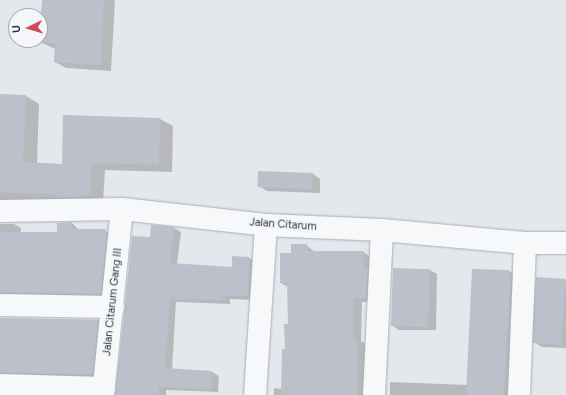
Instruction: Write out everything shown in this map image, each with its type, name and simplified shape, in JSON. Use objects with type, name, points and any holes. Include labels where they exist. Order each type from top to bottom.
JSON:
[{"type":"street","name":"Jalan Citarum","points":[[0,211],[122,209],[266,224],[382,230],[526,243],[566,243]]},
{"type":"street","name":"Jalan Citarum Gang III","points":[[104,392],[122,209]]},
{"type":"street","points":[[256,395],[266,224]]},
{"type":"street","points":[[374,395],[382,230]]},
{"type":"street","points":[[519,395],[526,243]]},
{"type":"street","points":[[0,305],[113,307]]},
{"type":"street","points":[[0,385],[104,392]]},
{"type":"building","points":[[42,0],[104,0],[101,65],[54,62],[55,43],[48,43],[48,8],[41,8]]},
{"type":"building","points":[[0,94],[26,95],[23,162],[62,164],[63,115],[160,118],[159,165],[92,163],[90,195],[57,198],[57,194],[0,192]]},
{"type":"building","points":[[258,171],[313,173],[312,189],[257,187]]},
{"type":"building","points":[[72,222],[72,229],[105,229],[107,233],[101,294],[0,293],[0,232],[57,232],[57,223]]},
{"type":"building","points":[[151,225],[174,227],[170,263],[232,267],[232,256],[249,257],[248,296],[223,296],[223,300],[170,299],[165,368],[212,371],[211,389],[159,387],[159,395],[116,395],[132,236],[150,237]]},
{"type":"building","points":[[291,244],[307,244],[307,251],[364,251],[363,268],[368,268],[366,298],[354,298],[353,338],[357,338],[358,395],[281,395],[282,349],[285,349],[284,324],[288,324],[287,283],[280,283],[280,253],[291,253]]},
{"type":"building","points":[[393,268],[430,269],[428,327],[391,326]]},
{"type":"building","points":[[472,269],[509,270],[509,276],[511,276],[504,395],[466,395]]},
{"type":"building","points":[[536,277],[566,279],[561,345],[531,343]]},
{"type":"building","points":[[0,318],[98,320],[97,375],[0,373]]}]
